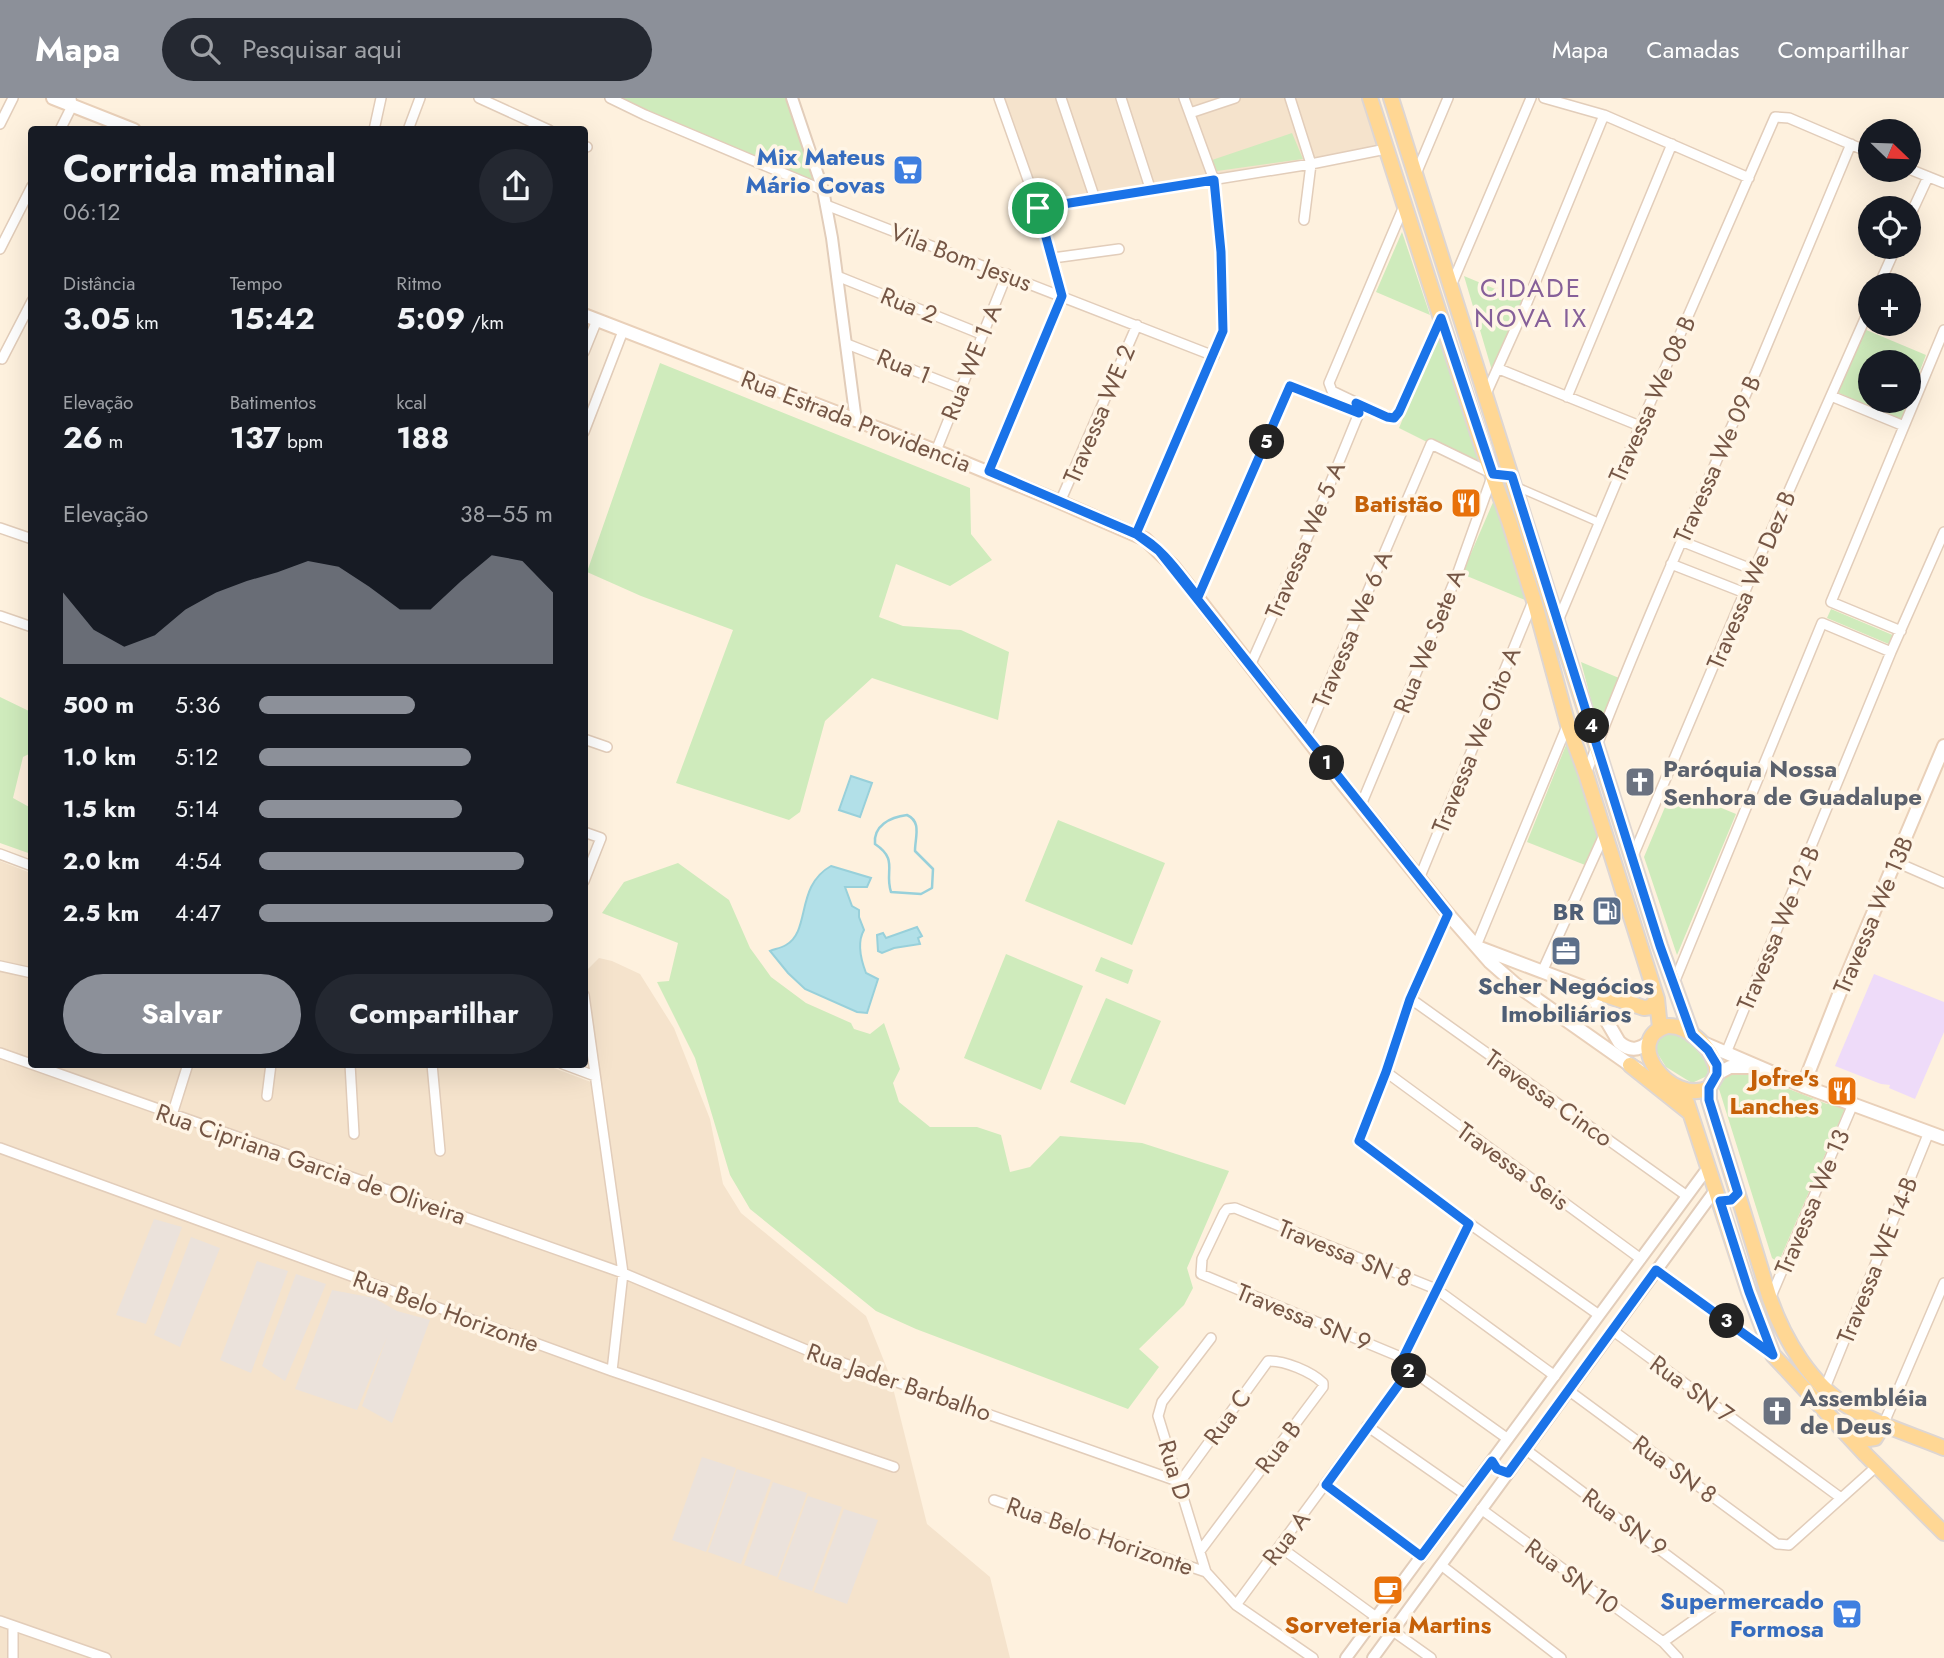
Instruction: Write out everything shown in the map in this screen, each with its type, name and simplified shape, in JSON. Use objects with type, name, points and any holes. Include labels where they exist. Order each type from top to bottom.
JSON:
[{"type":"main road","points":[[53,98],[71,102],[119,126]]},
{"type":"main road","points":[[1370,98],[1535,604],[1568,724],[1657,999],[1660,1028],[1650,1041],[1639,1048],[1623,1045],[1588,989]]},
{"type":"main road","points":[[1391,98],[1660,946],[1697,1039],[1717,1065],[1717,1074],[1709,1088],[1709,1100],[1779,1326],[1791,1346],[1825,1388],[1847,1406],[1944,1448]]},
{"type":"main road","name":"Rua Estrada Providencia","points":[[591,318],[989,471],[1136,534],[1159,551],[1198,597],[1419,879],[1490,962],[1516,984],[1630,1066],[1674,1084]]},
{"type":"main road","points":[[1493,474],[1513,481]]},
{"type":"main road","name":"Travessa We 13B","points":[[1802,1086],[1944,746]]},
{"type":"main road","name":"Rua Estrada Providencia","points":[[1476,946],[1588,989]]},
{"type":"main road","points":[[1588,989],[1644,1008],[1651,1007],[1657,999]]},
{"type":"main road","points":[[1660,1028],[1673,1026],[1726,1053],[1802,1086],[1944,1138]]},
{"type":"main road","points":[[1650,1041],[1650,1062],[1674,1084],[1690,1112],[1749,1292],[1773,1355],[1817,1404],[1944,1533]]},
{"type":"main road","points":[[1630,1066],[1690,1112]]},
{"type":"main road","points":[[1717,1074],[1730,1068],[1758,1067]]},
{"type":"main road","points":[[1674,1084],[1695,1092],[1709,1088]]},
{"type":"main road","points":[[1702,1149],[1713,1144],[1723,1146]]},
{"type":"main road","points":[[1718,1195],[1731,1200],[1738,1193]]},
{"type":"main road","points":[[1855,1441],[1875,1438],[1884,1423]]},
{"type":"street","points":[[0,124],[13,98]]},
{"type":"street","points":[[375,126],[381,98]]},
{"type":"street","points":[[410,126],[420,98]]},
{"type":"street","points":[[479,98],[540,126]]},
{"type":"street","points":[[610,98],[823,190]]},
{"type":"street","points":[[792,98],[826,205],[856,421]]},
{"type":"street","points":[[989,471],[1062,296],[1038,208],[999,98]]},
{"type":"street","points":[[1121,98],[1151,191]]},
{"type":"street","points":[[1136,534],[1223,331],[1221,252],[1214,180],[1184,98]]},
{"type":"street","points":[[1189,113],[1235,98]]},
{"type":"street","points":[[1290,98],[1311,164],[1304,220]]},
{"type":"street","points":[[1416,175],[1448,98]]},
{"type":"street","points":[[1451,286],[1531,98]]},
{"type":"street","points":[[1544,98],[1604,116],[1749,178]]},
{"type":"street","points":[[1063,99],[1095,200]]},
{"type":"street","points":[[62,126],[71,102]]},
{"type":"street","points":[[1486,394],[1499,369],[1604,116]]},
{"type":"street","name":"Travessa We 08 B","points":[[1558,621],[1598,522],[1775,117],[1783,116],[1851,144]]},
{"type":"street","points":[[1567,397],[1672,144]]},
{"type":"street","points":[[1851,144],[1858,147]]},
{"type":"street","name":"Travessa We 09 B","points":[[1586,774],[1671,564],[1851,144]]},
{"type":"street","points":[[1038,208],[1311,164],[1386,149]]},
{"type":"street","points":[[1922,174],[1944,183]]},
{"type":"street","points":[[1919,196],[1928,177]]},
{"type":"street","points":[[0,249],[28,194]]},
{"type":"street","name":"Vila Bom Jesus","points":[[826,205],[1214,356]]},
{"type":"street","points":[[1358,408],[1332,391],[1329,383],[1405,205]]},
{"type":"street","points":[[1053,258],[1119,249]]},
{"type":"street","name":"Rua WE 1 A","points":[[936,451],[1007,274]]},
{"type":"street","name":"Rua 2","points":[[837,276],[981,334]]},
{"type":"street","points":[[2,359],[28,309]]},
{"type":"street","points":[[1198,597],[1290,386],[1394,418],[1441,318]]},
{"type":"street","name":"Travessa WE 2","points":[[1060,502],[1137,326]]},
{"type":"street","points":[[1901,631],[1831,602],[1944,330]]},
{"type":"street","points":[[588,422],[623,331]]},
{"type":"street","name":"Travessa We Dez B","points":[[1633,856],[1858,334]]},
{"type":"street","name":"Rua 1","points":[[847,344],[961,388]]},
{"type":"street","points":[[1933,358],[1944,362]]},
{"type":"street","points":[[1499,369],[1640,426]]},
{"type":"street","points":[[1831,396],[1904,426]]},
{"type":"street","name":"Travessa We 5 A","points":[[1250,666],[1316,518],[1358,408]]},
{"type":"street","name":"Travessa We 6 A","points":[[1306,736],[1431,444],[1493,474]]},
{"type":"street","name":"Rua We Sete A","points":[[1361,805],[1457,575],[1493,474]]},
{"type":"street","points":[[1513,481],[1598,522]]},
{"type":"street","points":[[0,528],[28,538]]},
{"type":"street","name":"Travessa We 12 B","points":[[1726,1053],[1891,652],[1944,532]]},
{"type":"street","points":[[1681,541],[1754,570]]},
{"type":"street","points":[[1671,564],[1745,593]]},
{"type":"street","name":"Travessa We Oito A","points":[[1419,879],[1531,606],[1535,604]]},
{"type":"street","points":[[0,615],[28,626]]},
{"type":"street","points":[[1674,983],[1822,623],[1891,652]]},
{"type":"street","points":[[1476,946],[1568,724]]},
{"type":"street","points":[[588,740],[607,747]]},
{"type":"street","points":[[588,833],[601,838],[588,871]]},
{"type":"street","points":[[1542,972],[1604,835]]},
{"type":"street","points":[[0,854],[28,864]]},
{"type":"street","points":[[1896,862],[1944,883]]},
{"type":"street","points":[[1448,914],[1410,999],[1359,1141],[1469,1224],[1599,1315]]},
{"type":"street","points":[[0,966],[28,973]]},
{"type":"street","name":"Travessa Cinco","points":[[1410,999],[1687,1196]]},
{"type":"street","points":[[588,1024],[623,1273],[612,1371]]},
{"type":"street","name":"Rua Cipriana Garcia de Oliveira","points":[[0,1053],[28,1063]]},
{"type":"street","name":"Rua Cipriana Garcia de Oliveira","points":[[42,1068],[623,1273]]},
{"type":"street","points":[[172,1115],[187,1068]]},
{"type":"street","points":[[267,1096],[270,1068]]},
{"type":"street","points":[[350,1068],[354,1134]]},
{"type":"street","points":[[432,1068],[440,1151]]},
{"type":"street","points":[[574,1068],[595,1076]]},
{"type":"street","name":"Travessa Seis","points":[[1386,1072],[1641,1259]]},
{"type":"street","name":"Travessa We 13","points":[[1770,1299],[1853,1104]]},
{"type":"street","name":"Travessa WE 14-B","points":[[1825,1388],[1929,1132]]},
{"type":"street","name":"Rua Belo Horizonte","points":[[0,1148],[612,1371],[894,1467]]},
{"type":"street","points":[[1346,1658],[1707,1169]]},
{"type":"street","points":[[1373,1658],[1656,1270],[1718,1195]]},
{"type":"street","name":"Travessa SN 8","points":[[1205,1276],[1201,1274],[1200,1267],[1220,1219],[1227,1209],[1235,1208],[1436,1290],[1555,1376]]},
{"type":"street","points":[[1469,1224],[1403,1358],[1410,1369],[1507,1439]]},
{"type":"street","points":[[1656,1270],[1773,1355]]},
{"type":"street","name":"Rua Jader Barbalho","points":[[623,1273],[809,1351],[1180,1482]]},
{"type":"street","name":"Travessa SN 9","points":[[1205,1276],[1403,1358]]},
{"type":"street","points":[[1884,1423],[1944,1283]]},
{"type":"street","name":"Rua SN 7","points":[[1612,1330],[1841,1497]]},
{"type":"street","name":"Rua D","points":[[1211,1338],[1168,1393],[1158,1411],[1206,1572],[1236,1605],[1313,1658]]},
{"type":"street","name":"Rua C","points":[[1180,1482],[1268,1361],[1279,1361]]},
{"type":"street","name":"Rua B","points":[[1200,1551],[1323,1387],[1324,1383],[1318,1378],[1279,1361]]},
{"type":"street","name":"Rua A","points":[[1236,1605],[1410,1369]]},
{"type":"street","name":"Rua SN 8","points":[[1568,1390],[1777,1544],[1789,1545],[1841,1497]]},
{"type":"street","points":[[1367,1426],[1466,1495]]},
{"type":"street","name":"Rua SN 9","points":[[1525,1449],[1717,1591],[1720,1598],[1714,1606],[1662,1642]]},
{"type":"street","points":[[1492,1461],[1497,1469],[1508,1473]]},
{"type":"street","points":[[1841,1497],[1877,1466]]},
{"type":"street","points":[[1479,1478],[1489,1481],[1495,1491]]},
{"type":"street","points":[[1326,1485],[1421,1556]]},
{"type":"street","name":"Rua Belo Horizonte","points":[[994,1500],[1206,1572]]},
{"type":"street","name":"Rua SN 10","points":[[1481,1509],[1662,1642],[1678,1658]]},
{"type":"street","points":[[1280,1547],[1376,1617]]},
{"type":"street","points":[[1441,1565],[1561,1658]]},
{"type":"street","points":[[0,1621],[106,1658]]},
{"type":"street","points":[[13,1626],[13,1658]]},
{"type":"street","points":[[1393,1631],[1431,1658]]},
{"type":"shaded area","points":[[1002,98],[1375,98],[1393,153],[1038,208]]},
{"type":"shaded area","points":[[0,861],[28,872],[28,1068],[554,1068],[591,1082],[588,1057],[588,969],[599,958],[640,974],[674,1028],[710,1119],[723,1184],[741,1213],[866,1316],[890,1376],[927,1524],[990,1577],[1010,1658],[0,1658]]},
{"type":"shaded area","points":[[1874,974],[1944,1002],[1944,1032],[1915,1099],[1889,1088],[1890,1085],[1835,1066]]},
{"type":"shaded area","points":[[154,1219],[182,1227],[146,1324],[116,1315]]},
{"type":"shaded area","points":[[191,1237],[220,1248],[180,1347],[154,1335]]},
{"type":"shaded area","points":[[257,1261],[288,1271],[251,1373],[220,1360]]},
{"type":"shaded area","points":[[296,1274],[326,1284],[285,1381],[262,1366]]},
{"type":"shaded area","points":[[332,1290],[374,1298],[397,1311],[430,1320],[392,1423],[362,1406],[387,1337],[357,1410],[295,1389]]},
{"type":"shaded area","points":[[702,1457],[736,1468],[706,1552],[672,1540]]},
{"type":"shaded area","points":[[737,1469],[771,1480],[741,1564],[708,1552]]},
{"type":"shaded area","points":[[773,1482],[807,1493],[777,1577],[744,1565]]},
{"type":"shaded area","points":[[808,1496],[842,1507],[812,1591],[778,1579]]},
{"type":"shaded area","points":[[844,1509],[878,1520],[847,1604],[814,1592]]},
{"type":"green space","points":[[609,98],[786,98],[813,181]]},
{"type":"green space","points":[[1292,133],[1303,159],[1217,171],[1212,160]]},
{"type":"green space","points":[[1402,232],[1430,315],[1376,292]]},
{"type":"green space","points":[[1464,276],[1524,301],[1493,374]]},
{"type":"green space","points":[[1438,333],[1479,462],[1431,444],[1399,428]]},
{"type":"green space","points":[[1861,336],[1881,336],[1914,350],[1858,350],[1858,402],[1837,392]]},
{"type":"green space","points":[[1921,353],[1926,355],[1921,368]]},
{"type":"green space","points":[[660,363],[970,488],[971,534],[992,560],[950,586],[896,564],[879,617],[903,626],[961,630],[1009,652],[998,720],[872,678],[825,721],[800,812],[789,820],[676,783],[733,630],[641,596],[588,572]]},
{"type":"green space","points":[[1883,413],[1904,413],[1901,421]]},
{"type":"green space","points":[[1494,500],[1525,600],[1462,574]]},
{"type":"green space","points":[[1831,609],[1895,636],[1891,645],[1827,618]]},
{"type":"green space","points":[[1581,662],[1619,678],[1602,721],[1597,723]]},
{"type":"green space","points":[[0,697],[28,711],[28,754],[23,757],[13,798],[28,806],[28,853],[0,843]]},
{"type":"green space","points":[[1568,740],[1600,830],[1585,865],[1527,842]]},
{"type":"green space","points":[[1673,788],[1736,814],[1677,955],[1644,857]]},
{"type":"green space","points":[[1058,820],[1165,863],[1132,945],[1025,901]]},
{"type":"green space","points":[[678,863],[729,900],[750,948],[771,977],[806,1003],[851,1023],[854,1029],[870,1034],[884,1023],[900,1069],[893,1083],[899,1102],[930,1127],[977,1127],[1001,1135],[1010,1172],[1030,1167],[1060,1136],[1142,1143],[1229,1171],[1187,1268],[1193,1288],[1184,1305],[1139,1349],[1159,1367],[1128,1409],[916,1329],[876,1311],[750,1209],[730,1175],[695,1058],[657,982],[669,981],[678,943],[602,913],[624,882]]},
{"type":"green space","points":[[1006,954],[1083,986],[1041,1090],[964,1058]]},
{"type":"green space","points":[[1101,957],[1133,970],[1128,984],[1095,971]]},
{"type":"green space","points":[[1106,998],[1161,1021],[1125,1105],[1070,1082]]},
{"type":"green space","points":[[1666,1033],[1679,1036],[1696,1049],[1709,1066],[1707,1076],[1692,1083],[1666,1067],[1656,1051],[1658,1040]]},
{"type":"green space","points":[[1736,1069],[1746,1070],[1827,1104],[1835,1101],[1846,1106],[1780,1259],[1776,1261],[1772,1258],[1719,1089],[1724,1075]]},
{"type":"water","points":[[851,776],[872,783],[860,817],[839,810]]},
{"type":"water","points":[[831,866],[871,878],[867,887],[845,887],[852,906],[859,910],[864,930],[860,951],[866,973],[878,979],[867,1013],[857,1012],[805,989],[770,951],[784,946],[794,938],[799,930],[812,885]]},
{"type":"water","points":[[917,927],[922,936],[918,938],[920,944],[882,953],[878,951],[877,935],[883,933],[886,938]]},
{"type":"waterway","points":[[907,815],[916,826],[915,851],[933,869],[932,888],[921,894],[891,892],[889,861],[887,855],[875,844],[880,827],[895,818],[907,815]]},
{"type":"place","name":"Mix Mateus Mário Covas","points":[[908,170]]},
{"type":"place","name":"Batistão","points":[[1466,503]]},
{"type":"place","name":"Paróquia Nossa Senhora de Guadalupe","points":[[1640,782]]},
{"type":"place","name":"BR","points":[[1607,911]]},
{"type":"place","name":"Scher Negócios Imobiliários","points":[[1566,951]]},
{"type":"place","name":"Jofre's Lanches","points":[[1842,1091]]},
{"type":"place","name":"Assembléia de Deus","points":[[1777,1411]]},
{"type":"place","name":"Sorveteria Martins","points":[[1388,1590]]},
{"type":"place","name":"Supermercado Formosa","points":[[1847,1614]]},
{"type":"district","name":"CIDADE NOVA IX","points":[[1531,302]]},
{"type":"route","points":[[1038,208],[1062,296],[989,471],[1145,538],[1159,551],[1448,914],[1410,999],[1359,1141],[1469,1224],[1403,1358],[1410,1369],[1326,1485],[1421,1556],[1492,1461],[1497,1469],[1508,1473],[1656,1270],[1773,1355],[1749,1292],[1720,1201],[1731,1200],[1738,1193],[1709,1100],[1709,1088],[1714,1083],[1717,1065],[1708,1050],[1692,1035],[1660,946],[1512,476],[1493,474],[1441,318],[1394,418],[1356,403],[1359,413],[1290,386],[1198,597],[1159,551],[1145,538],[1136,534],[1223,331],[1221,252],[1214,180],[1038,208]]}]
